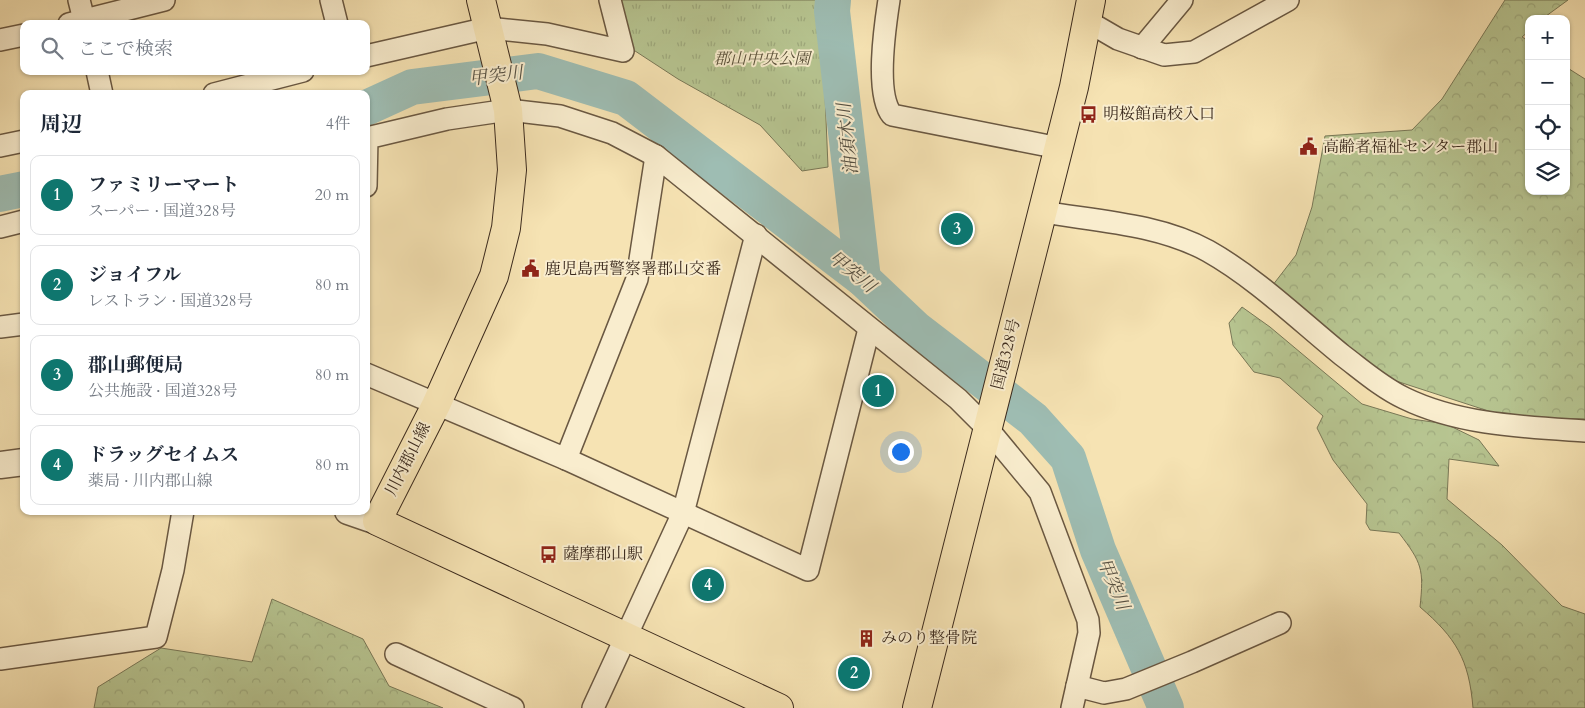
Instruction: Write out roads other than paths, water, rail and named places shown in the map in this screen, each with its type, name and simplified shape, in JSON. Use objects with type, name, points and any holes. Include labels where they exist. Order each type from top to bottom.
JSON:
[{"type":"main road","name":"川内郡山線","points":[[377,521],[436,405],[494,276],[506,228],[512,170],[507,106],[481,0]]},
{"type":"main road","name":"国道328号","points":[[917,708],[1059,148],[1089,10]]},
{"type":"main road","points":[[377,521],[780,708]]},
{"type":"street","points":[[79,17],[164,0]]},
{"type":"street","points":[[331,0],[336,20]]},
{"type":"street","points":[[370,55],[490,34],[546,34],[623,51],[610,0]]},
{"type":"street","points":[[889,0],[883,38],[884,85],[887,105],[892,115],[1059,148]]},
{"type":"street","points":[[1142,48],[1182,0]]},
{"type":"street","points":[[1089,10],[1118,39],[1164,55],[1194,52],[1288,0]]},
{"type":"street","points":[[0,40],[20,36]]},
{"type":"street","points":[[98,75],[101,90]]},
{"type":"street","points":[[229,90],[288,75]]},
{"type":"street","points":[[370,137],[507,106],[560,116],[612,133],[656,156],[989,423],[1040,492],[1088,620],[1089,633],[1072,708]]},
{"type":"street","points":[[0,146],[20,141]]},
{"type":"street","points":[[566,459],[637,279],[656,156]]},
{"type":"street","points":[[1043,212],[1153,232],[1177,238],[1207,251],[1238,270],[1375,381],[1405,398],[1459,417],[1520,426],[1585,431]]},
{"type":"street","points":[[0,227],[20,222]]},
{"type":"street","points":[[593,708],[683,513],[756,235]]},
{"type":"street","points":[[0,327],[20,324]]},
{"type":"street","points":[[370,376],[566,459],[808,570],[870,329]]},
{"type":"street","points":[[0,464],[20,462]]},
{"type":"street","points":[[0,658],[156,637],[173,570],[182,515]]},
{"type":"street","points":[[360,515],[377,521]]},
{"type":"street","points":[[1077,686],[1104,692],[1126,688],[1192,662],[1280,623]]},
{"type":"street","points":[[396,654],[514,708]]},
{"type":"waterway","name":"油須木川","points":[[833,0],[832,11],[863,279]]},
{"type":"waterway","name":"甲突川","points":[[370,106],[412,87],[538,71],[626,98],[863,279],[916,329],[1033,419],[1068,458],[1098,550],[1166,708]]},
{"type":"waterway","name":"甲突川","points":[[0,194],[20,190]]},
{"type":"place","name":"明桜館高校入口","points":[[1089,114]]},
{"type":"place","name":"高齢者福祉センター郡山","points":[[1309,147]]},
{"type":"place","name":"郡山郵便局","points":[[957,229]]},
{"type":"place","name":"鹿児島西警察署郡山交番","points":[[531,269]]},
{"type":"place","name":"ファミリーマート","points":[[878,391]]},
{"type":"place","name":"薩摩郡山駅","points":[[549,554]]},
{"type":"place","name":"ドラッグセイムス","points":[[708,585]]},
{"type":"place","name":"みのり整骨院","points":[[867,638]]},
{"type":"place","name":"ジョイフル","points":[[854,673]]},
{"type":"park label","name":"郡山中央公園","points":[[762,59]]}]
